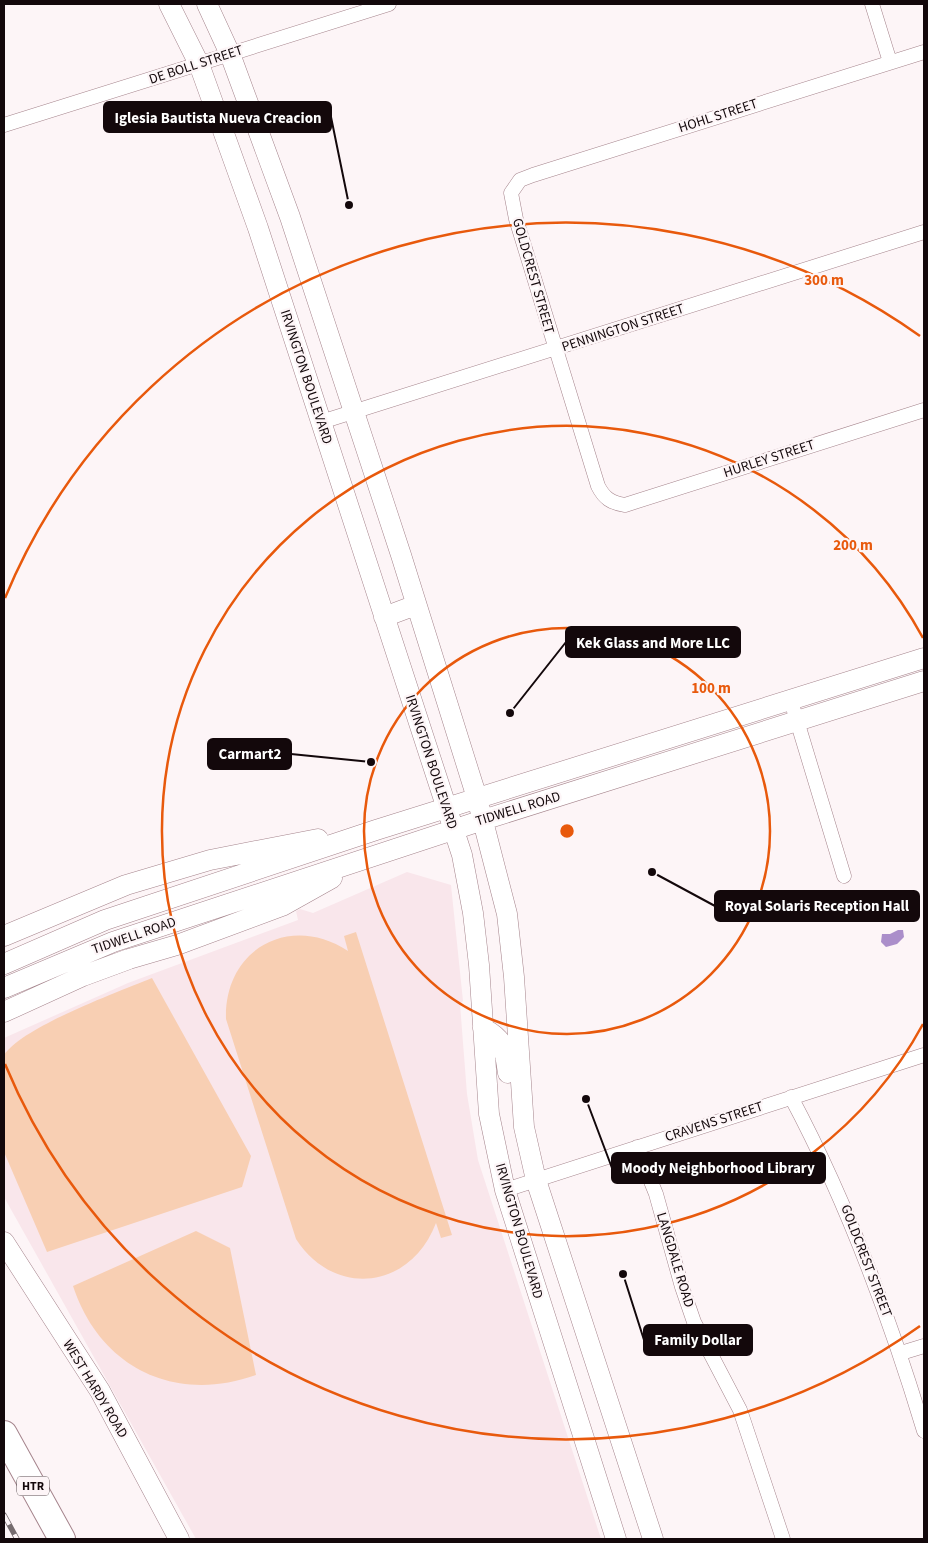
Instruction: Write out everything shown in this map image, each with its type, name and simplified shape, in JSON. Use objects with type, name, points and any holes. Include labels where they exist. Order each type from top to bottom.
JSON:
[{"type":"highway","name":"HTR","points":[[4,1434],[62,1539]]},
{"type":"main road","name":"IRVINGTON BOULEVARD","points":[[169,4],[199,64],[258,228],[462,855],[473,913],[489,1114],[505,1190],[616,1539]]},
{"type":"main road","points":[[207,4],[230,54],[290,217],[477,798],[507,914],[514,977],[524,1127]]},
{"type":"main road","points":[[384,617],[416,605]]},
{"type":"main road","name":"TIDWELL ROAD","points":[[4,964],[105,920],[446,807],[924,658]]},
{"type":"main road","name":"TIDWELL ROAD","points":[[4,988],[113,942],[453,829],[924,681]]},
{"type":"main road","points":[[647,745],[653,766]]},
{"type":"main road","points":[[4,936],[126,885],[210,860],[265,848],[376,830]]},
{"type":"main road","points":[[4,1012],[83,976],[128,959],[177,945],[282,906],[372,856]]},
{"type":"main road","points":[[483,1028],[497,1036],[504,1044],[510,1084],[524,1127],[536,1180],[653,1539]]},
{"type":"main road","name":"WEST HARDY ROAD","points":[[4,1242],[100,1391],[179,1539]]},
{"type":"main road","points":[[566,1383],[597,1371]]},
{"type":"street","name":"DE BOLL STREET","points":[[4,125],[389,4]]},
{"type":"street","points":[[872,4],[890,62]]},
{"type":"street","name":"HOHL STREET","points":[[514,186],[520,180],[533,175],[924,52]]},
{"type":"street","name":"GOLDCREST STREET","points":[[514,186],[511,193],[516,219],[555,349],[598,486],[602,495],[613,503]]},
{"type":"street","name":"PENNINGTON STREET","points":[[321,422],[924,232]]},
{"type":"street","name":"HURLEY STREET","points":[[613,503],[625,505],[924,410]]},
{"type":"street","points":[[791,701],[844,876]]},
{"type":"street","name":"CRAVENS STREET","points":[[505,1190],[924,1055]]},
{"type":"street","name":"GOLDCREST STREET","points":[[791,1097],[837,1188],[858,1236],[901,1353],[924,1431]]},
{"type":"street","name":"LANGDALE ROAD","points":[[638,1147],[656,1194],[682,1287],[694,1322],[740,1410],[783,1539]]},
{"type":"street","points":[[901,1353],[924,1346]]},
{"type":"shaded area","points":[[407,872],[451,885],[463,1001],[460,1004],[467,1094],[478,1160],[601,1539],[196,1539],[4,1197],[4,1038],[128,983],[298,920],[296,911],[300,909],[313,913]]},
{"type":"shaded area","points":[[903,930],[904,937],[897,944],[886,947],[881,942],[882,934],[890,934]]},
{"type":"shaded area","points":[[356,932],[452,1235],[441,1238],[436,1223],[424,1245],[409,1262],[391,1273],[371,1278],[351,1278],[331,1271],[312,1258],[296,1239],[226,1019],[228,994],[236,974],[248,957],[264,944],[283,937],[304,936],[326,940],[348,951],[344,936]]},
{"type":"shaded area","points":[[152,978],[251,1156],[242,1187],[47,1252],[4,1152],[4,1055],[30,1033],[50,1022]]},
{"type":"shaded area","points":[[196,1231],[230,1248],[256,1375],[226,1383],[197,1385],[170,1381],[144,1372],[121,1358],[102,1339],[85,1315],[73,1286]]},
{"type":"railway","points":[[4,1515],[17,1539]]},
{"type":"place","name":"Iglesia Bautista Nueva Creacion","points":[[349,205]]},
{"type":"place","name":"Kek Glass and More LLC","points":[[510,713]]},
{"type":"place","name":"Carmart2","points":[[371,762]]},
{"type":"place","name":"Royal Solaris Reception Hall","points":[[652,872]]},
{"type":"place","name":"Moody Neighborhood Library","points":[[586,1099]]},
{"type":"place","name":"Family Dollar","points":[[623,1274]]}]
